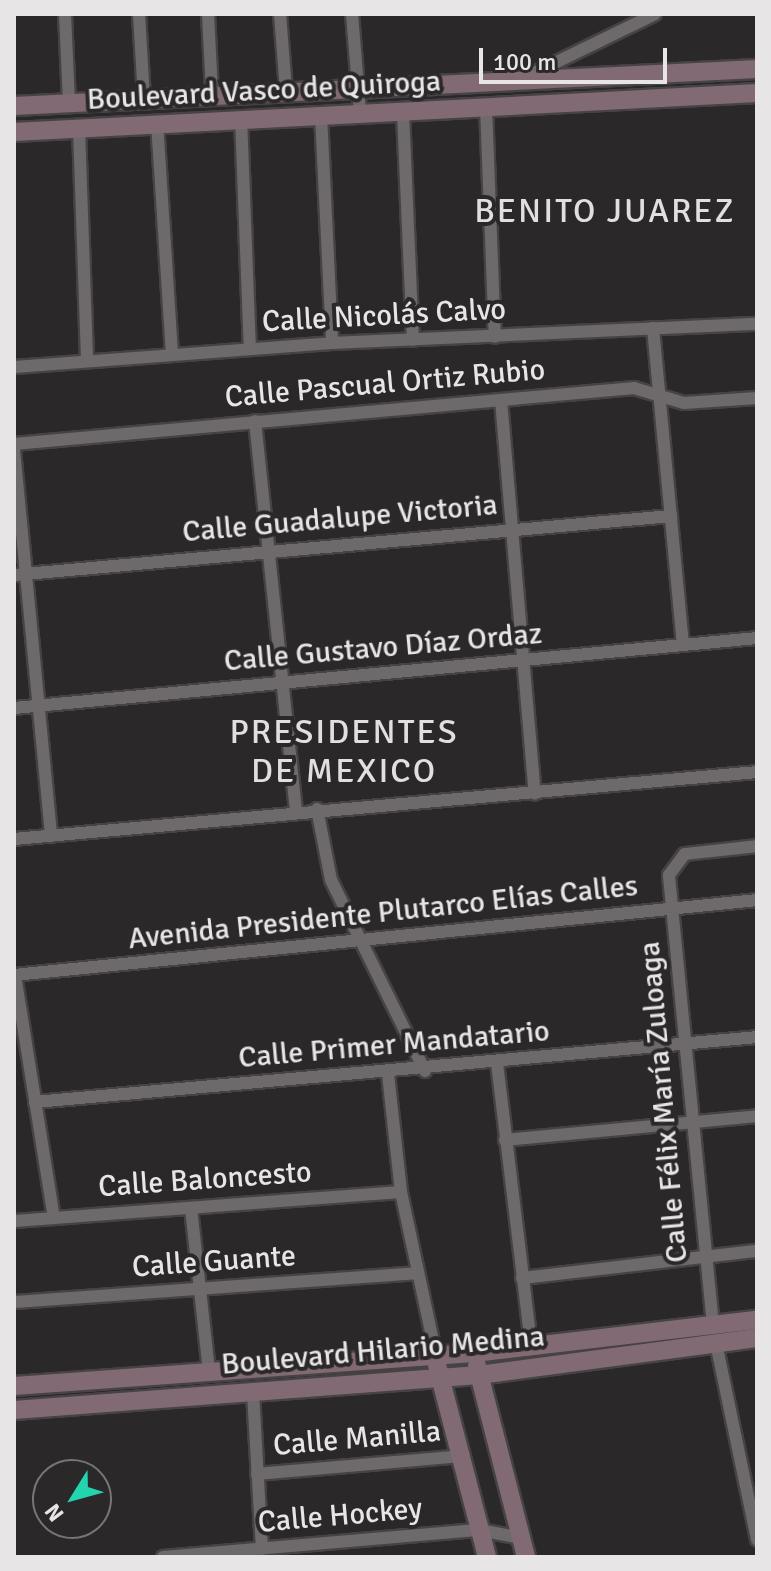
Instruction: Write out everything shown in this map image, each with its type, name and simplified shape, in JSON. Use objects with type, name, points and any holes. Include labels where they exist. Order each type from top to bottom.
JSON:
[{"type":"street","points":[[65,14],[69,103]]},
{"type":"street","points":[[139,14],[144,99]]},
{"type":"street","points":[[208,14],[212,94]]},
{"type":"street","points":[[280,14],[286,91]]},
{"type":"street","points":[[352,14],[360,112]]},
{"type":"street","points":[[528,76],[655,14]]},
{"type":"street","name":"Boulevard Vasco de Quiroga","points":[[14,106],[357,89],[528,76],[757,69]]},
{"type":"street","name":"Boulevard Vasco de Quiroga","points":[[14,132],[157,122],[360,112],[403,113],[757,93]]},
{"type":"street","points":[[486,107],[495,337]]},
{"type":"street","points":[[403,113],[413,340]]},
{"type":"street","points":[[321,115],[332,343]]},
{"type":"street","points":[[241,118],[250,349]]},
{"type":"street","points":[[157,122],[172,354]]},
{"type":"street","points":[[79,129],[87,360]]},
{"type":"street","name":"Calle Nicolás Calvo","points":[[14,367],[332,343],[757,324]]},
{"type":"street","points":[[653,328],[683,644]]},
{"type":"street","name":"Calle Pascual Ortiz Rubio","points":[[14,444],[634,388],[684,403],[757,398]]},
{"type":"street","points":[[501,400],[535,794]]},
{"type":"street","points":[[255,421],[280,683],[296,810]]},
{"type":"street","points":[[14,450],[20,574],[51,836]]},
{"type":"street","name":"Calle Guadalupe Victoria","points":[[20,574],[268,549],[671,516]]},
{"type":"street","name":"Calle Gustavo Díaz Ordaz","points":[[14,708],[757,638]]},
{"type":"street","points":[[14,839],[296,810],[535,794],[757,772]]},
{"type":"street","points":[[317,809],[331,880],[425,1071]]},
{"type":"street","name":"Calle Félix María Zuloaga","points":[[757,846],[685,854],[669,875],[681,1045],[714,1334],[757,1540]]},
{"type":"street","name":"Avenida Presidente Plutarco Elías Calles","points":[[14,975],[360,944],[757,900]]},
{"type":"street","points":[[14,975],[54,1218]]},
{"type":"street","name":"Calle Primer Mandatario","points":[[35,1102],[425,1071],[757,1037]]},
{"type":"street","points":[[497,1063],[531,1346]]},
{"type":"street","points":[[388,1074],[401,1192],[417,1273],[439,1374],[487,1557]]},
{"type":"street","points":[[505,1140],[757,1116]]},
{"type":"street","name":"Calle Baloncesto","points":[[14,1221],[401,1192]]},
{"type":"street","points":[[191,1208],[209,1371]]},
{"type":"street","points":[[522,1278],[757,1251]]},
{"type":"street","name":"Calle Guante","points":[[14,1302],[417,1273]]},
{"type":"street","name":"Boulevard Hilario Medina","points":[[14,1410],[253,1393],[439,1374],[479,1375],[714,1334],[757,1320]]},
{"type":"street","name":"Boulevard Hilario Medina","points":[[14,1386],[714,1334],[757,1338]]},
{"type":"street","points":[[474,1353],[526,1557]]},
{"type":"street","points":[[253,1393],[262,1549]]},
{"type":"street","name":"Calle Manilla","points":[[257,1474],[461,1456]]},
{"type":"street","name":"Calle Hockey","points":[[163,1557],[262,1549],[280,1552],[480,1530],[521,1538]]},
{"type":"district","name":"BENITO JUAREZ","points":[[605,212]]},
{"type":"district","name":"PRESIDENTES DE MEXICO","points":[[344,752]]}]
